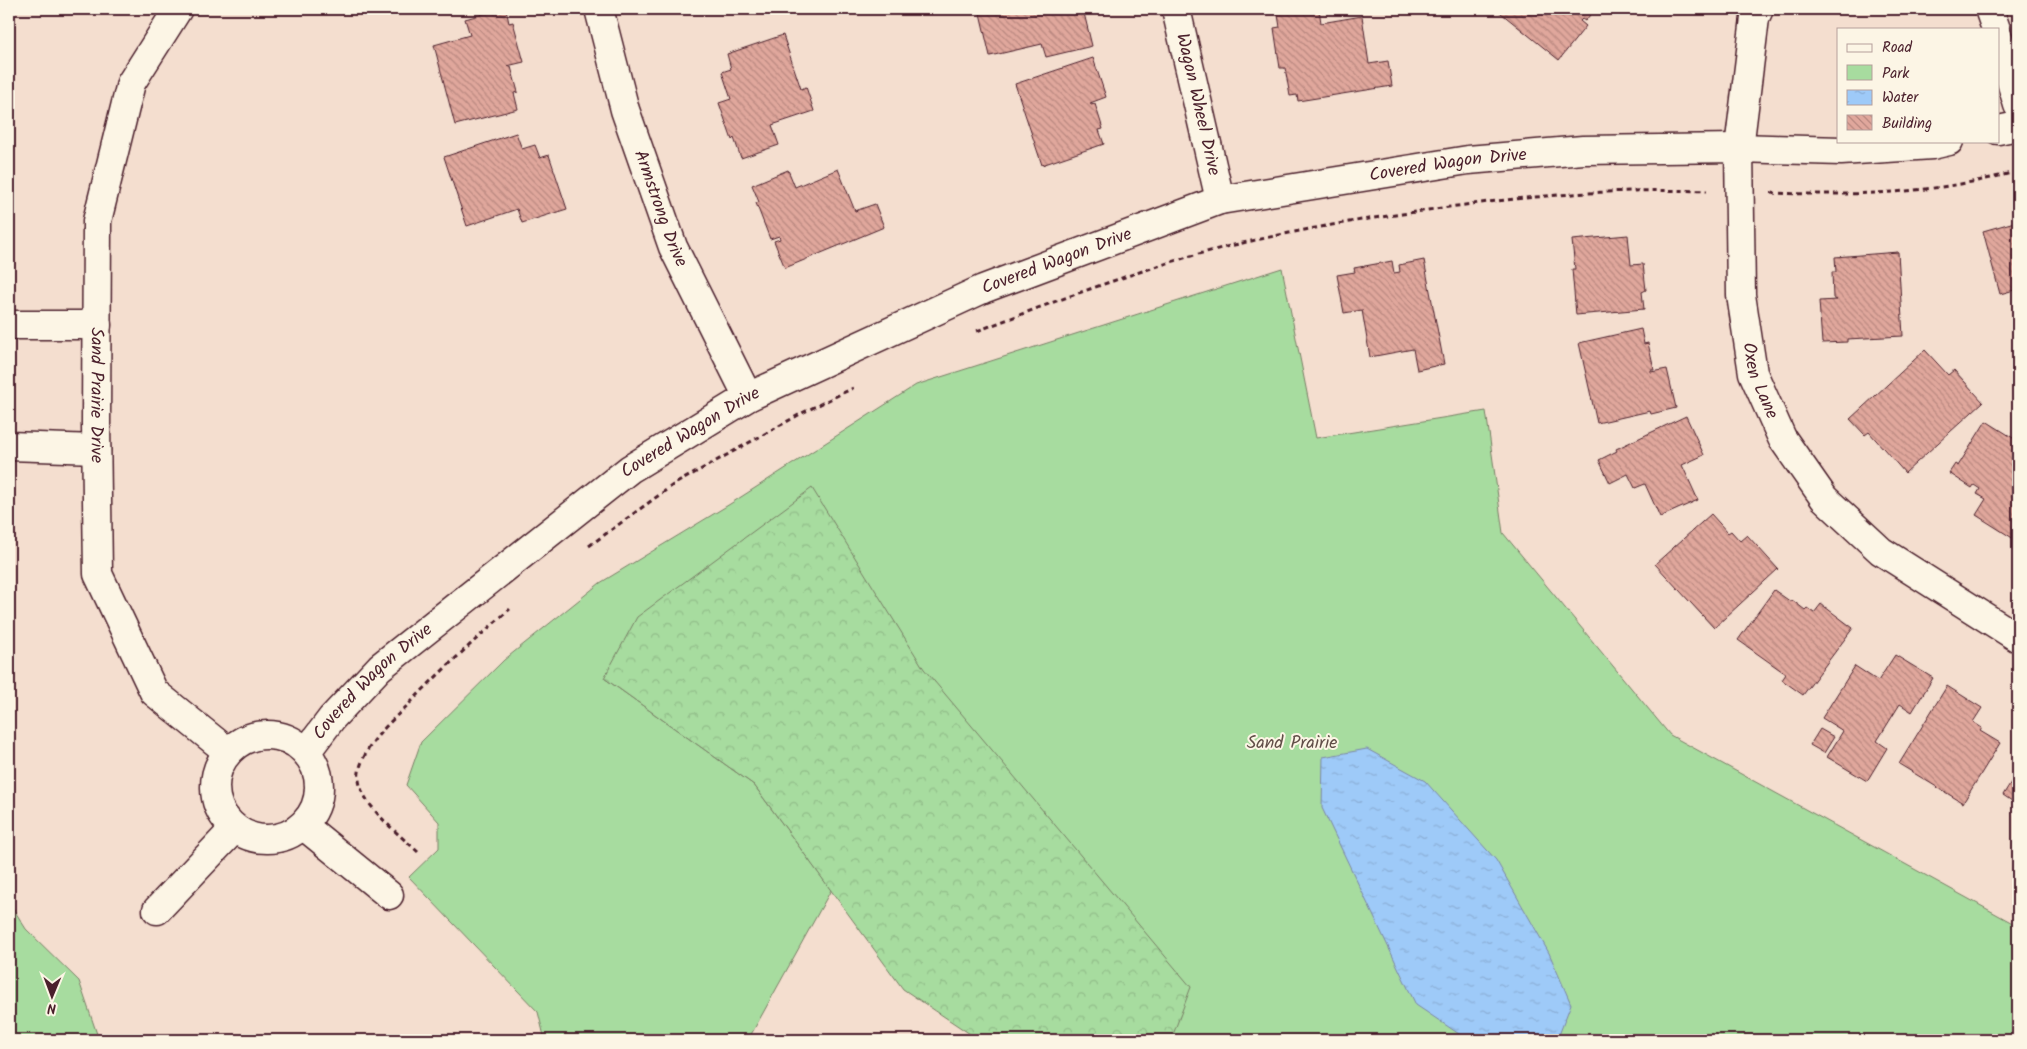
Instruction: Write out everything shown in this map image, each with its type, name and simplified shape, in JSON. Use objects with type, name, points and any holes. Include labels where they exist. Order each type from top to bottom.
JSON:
[{"type":"street","name":"Sand Prairie Drive","points":[[178,9],[131,83],[97,221],[96,449],[98,574],[154,692],[227,751]]},
{"type":"street","name":"Armstrong Drive","points":[[599,9],[625,110],[673,247],[748,398]]},
{"type":"street","name":"Wagon Wheel Drive","points":[[1176,9],[1220,200]]},
{"type":"street","name":"Oxen Lane","points":[[1759,9],[1753,37],[1739,148],[1741,295],[1753,373],[1782,438],[1824,498],[1881,551],[2018,638]]},
{"type":"street","points":[[1989,9],[1996,28]]},
{"type":"street","points":[[2000,44],[2018,105]]},
{"type":"street","points":[[2000,130],[2018,126]]},
{"type":"street","name":"Covered Wagon Drive","points":[[306,751],[332,718],[380,667],[630,469],[748,398],[983,289],[1220,200],[1468,160],[1583,150],[1739,148],[1841,150],[1932,145],[1945,142]]},
{"type":"street","points":[[9,326],[97,325]]},
{"type":"street","points":[[9,446],[96,449]]},
{"type":"street","points":[[252,736],[282,736],[306,751],[320,776],[318,803],[304,826],[282,839],[256,840],[234,829],[217,805],[215,777],[227,751],[252,736]]},
{"type":"street","points":[[304,826],[389,895]]},
{"type":"street","points":[[157,910],[234,829]]},
{"type":"path","points":[[970,333],[1126,276],[1253,240],[1322,226],[1472,203],[1547,195],[1673,190],[1800,195],[1877,194],[1975,182],[2018,171]]},
{"type":"path","points":[[584,550],[673,485],[804,412],[855,387]]},
{"type":"path","points":[[418,852],[378,815],[369,804],[358,780],[362,762],[370,747],[390,722],[455,657],[516,603]]},
{"type":"green space","name":"Sand Prairie","points":[[1282,268],[1316,438],[1486,411],[1503,533],[1670,735],[2018,926],[2018,1040],[1010,1040],[1005,817],[604,678],[754,785],[831,890],[748,1040],[545,1040],[538,1012],[409,877],[439,848],[439,822],[406,785],[421,742],[504,660],[600,583],[730,504],[916,385]]},
{"type":"green space","points":[[812,488],[924,669],[1191,987],[1171,1040],[979,1040],[903,989],[754,785],[604,678],[637,617]]},
{"type":"green space","points":[[9,902],[26,929],[79,981],[99,1040],[9,1040]]},
{"type":"water","points":[[1367,749],[1425,781],[1496,860],[1549,953],[1571,1004],[1559,1035],[1549,1040],[1468,1040],[1416,1005],[1322,808],[1323,757]]},
{"type":"building","points":[[506,9],[509,23],[513,22],[524,62],[507,66],[511,67],[518,92],[514,93],[518,109],[455,125],[434,45],[470,35],[465,19]]},
{"type":"building","points":[[979,9],[1083,9],[1092,46],[1046,57],[1042,44],[990,56]]},
{"type":"building","points":[[1277,9],[1319,9],[1321,23],[1362,16],[1369,64],[1388,61],[1392,86],[1298,101],[1297,95],[1290,96],[1285,68],[1280,68],[1274,28],[1280,27]]},
{"type":"building","points":[[1496,9],[1595,9],[1585,21],[1582,19],[1580,21],[1586,26],[1559,60]]},
{"type":"building","points":[[783,35],[801,89],[806,87],[814,111],[772,125],[779,145],[741,158],[734,138],[732,140],[719,103],[731,99],[722,72],[731,69],[727,54]]},
{"type":"building","points":[[1093,58],[1106,97],[1090,103],[1091,105],[1095,104],[1103,129],[1099,130],[1104,144],[1042,165],[1015,84]]},
{"type":"building","points":[[516,133],[522,149],[535,145],[540,158],[549,155],[567,209],[522,223],[517,209],[467,226],[444,157]]},
{"type":"building","points":[[838,169],[855,211],[875,204],[884,227],[785,268],[774,241],[780,239],[779,236],[770,239],[756,203],[759,202],[752,185],[788,170],[795,187]]},
{"type":"building","points":[[2018,221],[2018,289],[2000,294],[1983,231]]},
{"type":"building","points":[[1628,235],[1631,265],[1643,264],[1646,290],[1642,292],[1644,309],[1576,315],[1572,269],[1575,269],[1572,240]]},
{"type":"building","points":[[1898,252],[1903,336],[1847,339],[1847,342],[1822,343],[1819,301],[1837,300],[1833,298],[1832,272],[1836,272],[1835,257]]},
{"type":"building","points":[[1424,260],[1444,364],[1417,370],[1413,349],[1370,357],[1362,310],[1344,313],[1337,275],[1355,272],[1354,268],[1392,261],[1394,273],[1400,272],[1399,265]]},
{"type":"building","points":[[1641,329],[1644,344],[1648,343],[1654,370],[1651,370],[1651,372],[1667,369],[1676,408],[1651,414],[1650,411],[1597,423],[1579,343]]},
{"type":"building","points":[[1925,350],[1948,375],[1954,370],[1983,402],[1905,473],[1869,432],[1865,435],[1850,419]]},
{"type":"building","points":[[1686,416],[1704,455],[1682,465],[1698,500],[1660,517],[1645,484],[1635,488],[1628,474],[1610,483],[1599,460],[1617,451],[1616,449]]},
{"type":"building","points":[[1986,421],[2018,441],[2018,532],[2014,539],[1976,515],[1986,499],[1977,494],[1980,489],[1974,485],[1972,488],[1949,473],[1955,464],[1958,466]]},
{"type":"building","points":[[1711,514],[1728,533],[1731,531],[1740,541],[1747,535],[1778,569],[1714,628],[1655,564]]},
{"type":"building","points":[[1774,590],[1791,602],[1792,600],[1805,610],[1807,608],[1814,613],[1821,604],[1853,628],[1803,695],[1782,680],[1786,674],[1738,640]]},
{"type":"building","points":[[1895,655],[1933,678],[1912,712],[1900,704],[1877,741],[1887,748],[1867,781],[1827,757],[1843,731],[1822,718],[1855,666],[1878,681]]},
{"type":"building","points":[[1947,686],[1982,708],[1973,722],[1982,728],[1980,731],[2000,743],[1963,803],[1899,764]]},
{"type":"building","points":[[1820,729],[1834,737],[1824,753],[1810,745]]},
{"type":"building","points":[[2018,771],[2018,805],[2003,795]]}]
